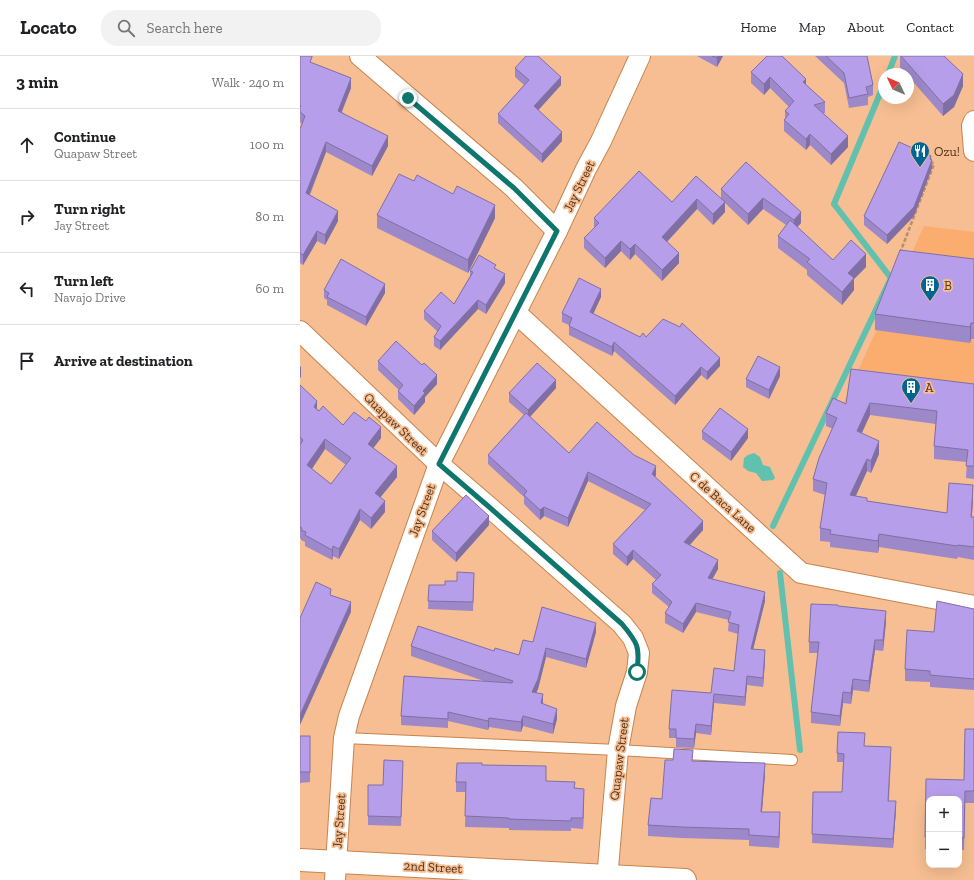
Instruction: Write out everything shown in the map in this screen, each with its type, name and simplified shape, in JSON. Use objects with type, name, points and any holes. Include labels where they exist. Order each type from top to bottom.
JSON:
[{"type":"street","points":[[360,56],[382,64],[514,188],[557,231]]},
{"type":"street","name":"Jay Street","points":[[336,871],[344,738],[349,716],[439,464],[557,231],[640,56]]},
{"type":"street","points":[[974,121],[972,126],[974,151]]},
{"type":"street","name":"C de Baca Lane","points":[[516,313],[801,573],[974,606]]},
{"type":"street","name":"Quapaw Street","points":[[300,331],[439,464],[622,624],[633,638],[639,653],[637,672],[626,706],[618,750],[607,878]]},
{"type":"street","name":"2nd Street","points":[[300,860],[336,871],[685,880]]},
{"type":"lane","points":[[344,738],[618,750],[792,760]]},
{"type":"path","points":[[898,259],[934,164],[927,160]]},
{"type":"shaded area","points":[[924,226],[974,232],[974,429],[840,410]]},
{"type":"water","points":[[754,453],[760,457],[763,465],[770,467],[775,478],[773,480],[762,481],[756,473],[748,471],[743,467],[744,458]]},
{"type":"building","points":[[300,56],[312,56],[310,62],[351,78],[338,111],[388,136],[372,166],[326,142],[306,193],[338,211],[325,235],[317,231],[303,255],[300,253],[300,129],[305,116],[300,112]]},
{"type":"building","points":[[526,56],[538,56],[561,77],[534,106],[562,132],[542,154],[498,114],[529,80],[515,68]]},
{"type":"building","points":[[767,56],[782,56],[806,79],[803,82],[825,102],[814,105],[848,136],[831,154],[810,134],[806,139],[784,120],[789,114],[785,111],[794,101],[770,77],[764,84],[751,72]]},
{"type":"building","points":[[826,56],[867,56],[873,85],[866,87],[868,94],[849,98],[844,73]]},
{"type":"building","points":[[901,56],[944,56],[963,74],[954,95],[943,104],[914,71],[914,68],[912,68]]},
{"type":"building","points":[[899,142],[931,156],[930,159],[932,160],[914,207],[887,235],[864,216]]},
{"type":"building","points":[[746,162],[801,212],[794,220],[763,198],[748,214],[721,189]]},
{"type":"building","points":[[639,171],[672,202],[696,176],[725,202],[713,214],[697,199],[662,237],[679,253],[662,270],[635,244],[630,249],[621,241],[605,258],[584,238],[599,223],[594,218]]},
{"type":"building","points":[[399,174],[414,181],[417,175],[453,194],[457,186],[495,205],[468,260],[377,215]]},
{"type":"building","points":[[790,220],[833,260],[851,240],[866,254],[848,273],[854,278],[842,292],[807,262],[810,259],[778,236]]},
{"type":"building","name":"B","points":[[900,250],[974,259],[974,323],[971,323],[970,327],[875,314]]},
{"type":"building","points":[[479,255],[496,265],[494,268],[505,274],[486,305],[478,300],[440,341],[434,337],[441,326],[424,311],[441,292],[454,304],[473,272],[470,271]]},
{"type":"building","points":[[341,259],[385,284],[366,317],[327,297],[329,293],[324,290]]},
{"type":"building","points":[[579,278],[601,289],[590,312],[640,337],[643,333],[646,337],[663,319],[680,327],[682,323],[720,358],[707,372],[701,367],[675,396],[614,342],[612,347],[569,326],[572,318],[562,313]]},
{"type":"building","points":[[396,341],[422,365],[424,363],[437,375],[423,391],[425,393],[414,406],[398,391],[403,385],[378,361]]},
{"type":"building","points":[[758,356],[780,367],[769,390],[746,379]]},
{"type":"building","points":[[537,363],[556,380],[528,410],[509,393]]},
{"type":"building","points":[[851,369],[974,384],[974,466],[966,466],[968,450],[934,446],[937,411],[870,403],[857,431],[879,441],[871,461],[867,459],[850,495],[867,498],[867,501],[947,513],[949,483],[973,485],[971,517],[974,517],[974,547],[957,546],[879,534],[878,541],[830,534],[831,530],[820,528],[827,483],[813,479],[819,458],[837,418],[826,413],[833,398],[846,404]]},
{"type":"building","points":[[300,385],[317,401],[314,407],[319,411],[323,406],[343,425],[354,412],[366,421],[369,417],[381,427],[368,444],[397,466],[375,493],[385,501],[371,518],[360,509],[339,549],[333,546],[332,550],[305,535],[306,532],[301,530],[300,445],[303,440],[300,437]],"holes":[[[325,439],[351,458],[331,484],[307,465]]]},
{"type":"building","points":[[720,408],[748,429],[731,452],[702,431]]},
{"type":"building","points":[[526,413],[569,453],[597,422],[634,455],[656,466],[652,474],[703,521],[684,542],[718,560],[708,578],[765,592],[751,649],[765,650],[763,678],[747,676],[745,697],[714,694],[711,726],[696,724],[694,739],[676,738],[676,729],[669,729],[672,690],[711,693],[714,668],[734,671],[739,625],[728,622],[731,612],[696,603],[683,624],[665,613],[672,602],[652,584],[661,575],[633,550],[627,557],[613,544],[651,504],[588,472],[568,518],[544,507],[540,510],[524,495],[527,491],[488,455]]},
{"type":"building","points":[[466,495],[489,516],[456,553],[432,531]]},
{"type":"building","points":[[457,572],[474,573],[473,602],[428,601],[429,585],[445,585],[445,581],[457,581]]},
{"type":"building","points":[[316,582],[331,589],[330,595],[351,602],[300,715],[300,618]]},
{"type":"building","points":[[937,601],[974,609],[974,679],[930,675],[930,671],[905,669],[907,630],[934,632]]},
{"type":"building","points":[[811,604],[838,605],[886,611],[883,640],[875,640],[869,681],[853,679],[851,693],[843,692],[840,716],[811,712],[819,642],[809,642]]},
{"type":"building","points":[[542,607],[596,623],[586,659],[546,648],[538,679],[532,692],[543,694],[541,703],[557,709],[553,724],[523,716],[521,722],[489,718],[488,721],[448,712],[448,719],[401,716],[404,676],[512,683],[513,681],[411,646],[418,626],[494,651],[495,648],[519,655],[523,640],[533,642]]},
{"type":"building","points":[[965,729],[974,729],[974,791],[965,791],[964,838],[962,838],[962,796],[926,796],[925,837],[926,779],[964,780]]},
{"type":"building","points":[[838,732],[865,733],[864,746],[891,747],[888,801],[896,801],[893,839],[812,834],[813,792],[842,792],[844,754],[837,753]]},
{"type":"building","points":[[300,736],[310,736],[310,772],[300,772]]},
{"type":"building","points":[[674,749],[693,750],[692,761],[765,763],[761,812],[780,812],[779,837],[749,835],[749,829],[648,825],[651,798],[662,799],[665,760],[673,760]]},
{"type":"building","points":[[384,760],[403,761],[401,817],[368,816],[368,785],[383,785]]},
{"type":"building","points":[[457,763],[546,766],[546,781],[575,782],[574,788],[584,789],[583,818],[571,818],[571,821],[465,816],[466,782],[456,782]]},
{"type":"waterway","points":[[890,68],[895,56]]},
{"type":"waterway","points":[[773,526],[891,278],[834,204],[878,98]]},
{"type":"waterway","points":[[780,573],[800,750]]},
{"type":"place","name":"Ozu!","points":[[920,168]]},
{"type":"place","name":"B","points":[[930,302]]},
{"type":"place","name":"A","points":[[911,404]]},
{"type":"route","points":[[408,98],[514,188],[557,231],[439,464],[622,624],[633,638],[639,653],[637,672]]}]
